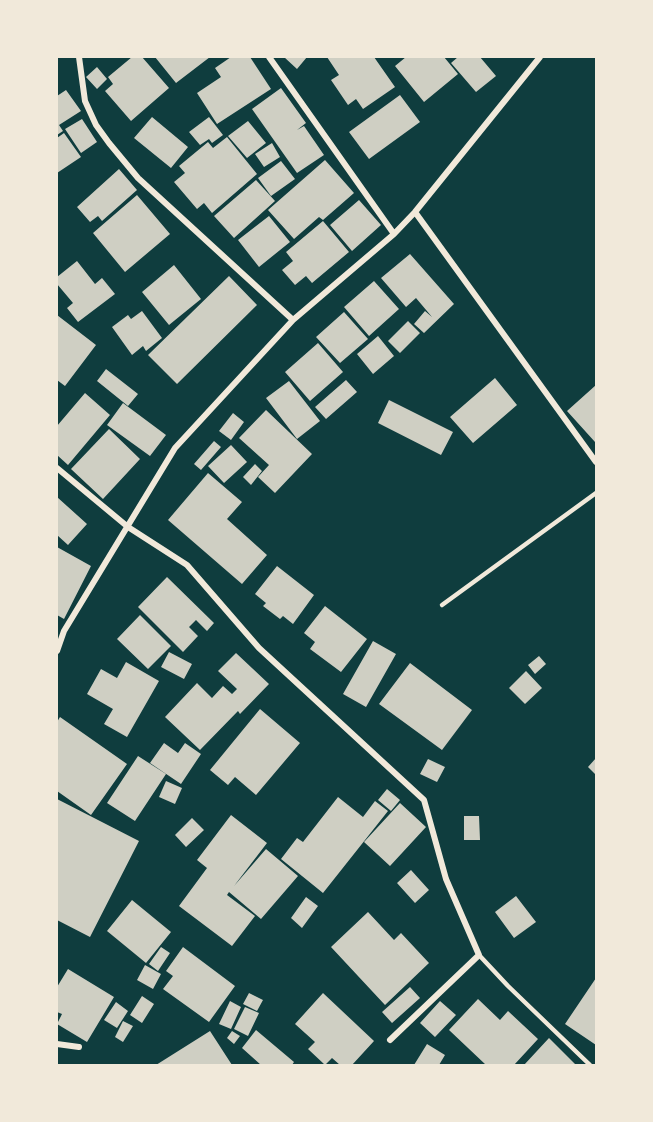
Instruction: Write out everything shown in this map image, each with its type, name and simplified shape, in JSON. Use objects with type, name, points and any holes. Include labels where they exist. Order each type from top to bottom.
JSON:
[{"type":"street","points":[[79,57],[85,100],[96,124],[109,143],[138,178],[293,320]]},
{"type":"street","points":[[269,57],[394,234]]},
{"type":"street","points":[[57,651],[64,631],[175,448],[293,320],[394,234],[415,213],[535,59]]},
{"type":"street","points":[[415,213],[596,462]]},
{"type":"street","points":[[57,468],[128,527],[187,565],[259,648],[424,800],[446,879],[479,955],[390,1040]]},
{"type":"street","points":[[57,627],[64,631]]},
{"type":"street","points":[[57,1044],[79,1047]]},
{"type":"lane","points":[[442,605],[596,493]]},
{"type":"lane","points":[[479,955],[590,1065]]},
{"type":"building","points":[[132,57],[142,57],[169,88],[131,121],[105,91],[113,84],[108,77]]},
{"type":"building","points":[[155,57],[210,57],[176,83]]},
{"type":"building","points":[[231,57],[250,57],[271,89],[217,124],[197,93],[221,77],[215,68]]},
{"type":"building","points":[[284,57],[307,57],[297,69]]},
{"type":"building","points":[[327,57],[374,57],[395,87],[363,109],[356,99],[348,105],[331,80],[339,75]]},
{"type":"building","points":[[406,57],[444,57],[458,74],[424,102],[395,66]]},
{"type":"building","points":[[458,57],[480,57],[496,76],[476,92],[451,63]]},
{"type":"building","points":[[97,67],[107,79],[97,89],[86,77]]},
{"type":"building","points":[[281,88],[306,123],[297,130],[304,126],[324,155],[297,173],[252,109]]},
{"type":"building","points":[[66,90],[81,111],[59,125],[63,131],[57,135],[57,96]]},
{"type":"building","points":[[400,95],[420,122],[369,159],[349,132]]},
{"type":"building","points":[[152,117],[188,147],[171,168],[134,138]]},
{"type":"building","points":[[209,117],[223,135],[212,143],[209,139],[200,145],[189,132]]},
{"type":"building","points":[[82,119],[97,142],[81,153],[65,129]]},
{"type":"building","points":[[248,121],[266,143],[247,158],[228,136]]},
{"type":"building","points":[[64,133],[81,157],[57,173],[57,138]]},
{"type":"building","points":[[227,137],[257,174],[212,213],[204,203],[197,209],[174,182],[185,173],[179,166],[208,142],[213,148]]},
{"type":"building","points":[[272,143],[280,157],[264,167],[255,154]]},
{"type":"building","points":[[325,160],[354,193],[323,220],[319,217],[294,239],[268,210]]},
{"type":"building","points":[[281,161],[295,179],[271,196],[258,178]]},
{"type":"building","points":[[119,169],[137,190],[102,221],[98,216],[90,222],[77,207]]},
{"type":"building","points":[[256,180],[275,201],[234,238],[214,216]]},
{"type":"building","points":[[137,195],[170,234],[125,272],[93,233]]},
{"type":"building","points":[[359,200],[381,225],[352,251],[330,225]]},
{"type":"building","points":[[269,216],[290,242],[259,267],[238,240]]},
{"type":"building","points":[[323,221],[349,252],[312,283],[306,276],[295,285],[282,270],[293,261],[286,252]]},
{"type":"building","points":[[410,254],[454,304],[424,333],[414,324],[425,311],[432,317],[416,298],[406,307],[381,278]]},
{"type":"building","points":[[77,261],[95,284],[102,278],[115,294],[78,322],[67,308],[73,303],[57,284],[57,277]]},
{"type":"building","points":[[174,265],[201,299],[169,325],[142,292]]},
{"type":"building","points":[[229,276],[257,305],[177,384],[148,355]]},
{"type":"building","points":[[374,281],[399,309],[369,336],[344,307]]},
{"type":"building","points":[[142,311],[162,338],[146,351],[143,346],[132,355],[112,327],[128,315],[131,319]]},
{"type":"building","points":[[344,312],[368,339],[340,363],[316,337]]},
{"type":"building","points":[[57,315],[96,345],[65,386],[57,380]]},
{"type":"building","points":[[408,321],[420,333],[400,353],[388,341]]},
{"type":"building","points":[[378,336],[394,356],[373,374],[357,354]]},
{"type":"building","points":[[318,343],[343,372],[310,401],[285,372]]},
{"type":"building","points":[[106,369],[138,394],[128,406],[97,381]]},
{"type":"building","points":[[495,378],[517,405],[473,443],[450,417]]},
{"type":"building","points":[[346,380],[357,392],[326,419],[315,407]]},
{"type":"building","points":[[289,381],[320,421],[297,439],[266,398]]},
{"type":"building","points":[[596,385],[596,441],[595,442],[567,411]]},
{"type":"building","points":[[85,393],[110,415],[68,465],[57,455],[57,426]]},
{"type":"building","points":[[389,400],[453,432],[441,455],[378,423]]},
{"type":"building","points":[[123,403],[166,435],[150,456],[107,425]]},
{"type":"building","points":[[266,410],[312,454],[275,493],[258,477],[269,465],[239,438]]},
{"type":"building","points":[[233,413],[244,422],[231,440],[219,431]]},
{"type":"building","points":[[109,429],[140,459],[103,499],[71,469]]},
{"type":"building","points":[[214,441],[221,447],[201,470],[194,464]]},
{"type":"building","points":[[231,445],[247,462],[224,483],[208,466]]},
{"type":"building","points":[[255,464],[262,471],[251,485],[243,477]]},
{"type":"building","points":[[208,473],[242,502],[227,519],[267,555],[242,584],[168,520]]},
{"type":"building","points":[[57,497],[87,524],[68,545],[57,535]]},
{"type":"building","points":[[57,547],[91,566],[64,619],[57,615]]},
{"type":"building","points":[[277,566],[314,595],[293,624],[283,616],[280,619],[263,606],[266,603],[255,594]]},
{"type":"building","points":[[167,577],[214,623],[207,631],[196,620],[189,627],[198,636],[183,652],[138,607]]},
{"type":"building","points":[[325,606],[367,639],[341,672],[310,649],[315,642],[304,633]]},
{"type":"building","points":[[140,615],[171,646],[148,669],[117,639]]},
{"type":"building","points":[[373,641],[396,654],[366,707],[343,694]]},
{"type":"building","points":[[169,652],[192,664],[184,679],[161,667]]},
{"type":"building","points":[[236,653],[269,684],[240,714],[238,711],[200,750],[165,717],[197,683],[212,698],[223,686],[232,694],[237,689],[218,671]]},
{"type":"building","points":[[539,656],[546,664],[535,674],[528,665]]},
{"type":"building","points":[[126,662],[159,681],[127,737],[104,724],[113,709],[87,694],[101,669],[117,678]]},
{"type":"building","points":[[410,663],[472,710],[442,750],[379,704]]},
{"type":"building","points":[[526,671],[542,688],[525,704],[509,688]]},
{"type":"building","points":[[260,709],[300,743],[256,795],[235,777],[228,785],[210,770]]},
{"type":"building","points":[[60,717],[127,764],[91,815],[57,791],[57,722]]},
{"type":"building","points":[[164,743],[178,753],[185,743],[201,754],[181,784],[150,763]]},
{"type":"building","points":[[138,756],[166,774],[135,821],[107,803]]},
{"type":"building","points":[[596,758],[596,775],[588,767]]},
{"type":"building","points":[[428,759],[445,767],[437,782],[420,774]]},
{"type":"building","points":[[166,781],[182,788],[175,804],[159,797]]},
{"type":"building","points":[[387,789],[400,800],[391,811],[378,800]]},
{"type":"building","points":[[338,797],[363,817],[375,801],[388,811],[323,893],[281,859],[297,838],[303,842]]},
{"type":"building","points":[[57,799],[139,841],[90,937],[57,920]]},
{"type":"building","points":[[400,803],[426,827],[390,866],[364,842]]},
{"type":"building","points":[[231,815],[267,843],[234,886],[266,849],[298,876],[261,919],[229,892],[227,895],[255,916],[232,946],[179,906],[207,868],[197,860]]},
{"type":"building","points":[[464,816],[479,816],[480,840],[464,840]]},
{"type":"building","points":[[192,818],[204,830],[186,847],[175,835]]},
{"type":"building","points":[[411,870],[429,890],[415,903],[397,883]]},
{"type":"building","points":[[516,896],[536,922],[514,938],[495,912]]},
{"type":"building","points":[[306,897],[318,906],[302,928],[291,918]]},
{"type":"building","points":[[132,900],[171,932],[146,963],[107,931]]},
{"type":"building","points":[[368,912],[394,940],[401,933],[429,963],[385,1005],[331,947]]},
{"type":"building","points":[[161,947],[170,953],[158,971],[149,964]]},
{"type":"building","points":[[183,947],[235,986],[209,1022],[163,989],[173,976],[166,971]]},
{"type":"building","points":[[145,965],[161,974],[153,989],[137,980]]},
{"type":"building","points":[[68,969],[114,997],[87,1042],[57,1024],[62,1014],[57,1012],[57,987]]},
{"type":"building","points":[[596,978],[596,1045],[565,1024]]},
{"type":"building","points":[[410,987],[420,998],[392,1023],[382,1012]]},
{"type":"building","points":[[249,993],[263,1000],[257,1011],[243,1004]]},
{"type":"building","points":[[323,993],[374,1041],[352,1065],[340,1065],[332,1058],[325,1065],[308,1049],[315,1042],[295,1024]]},
{"type":"building","points":[[142,996],[154,1004],[142,1023],[130,1015]]},
{"type":"building","points":[[478,999],[500,1020],[508,1011],[538,1039],[514,1065],[486,1065],[449,1030]]},
{"type":"building","points":[[230,1001],[241,1007],[231,1029],[219,1024]]},
{"type":"building","points":[[440,1001],[456,1015],[435,1037],[420,1023]]},
{"type":"building","points":[[116,1002],[128,1011],[117,1028],[104,1020]]},
{"type":"building","points":[[245,1007],[259,1013],[248,1036],[234,1029]]},
{"type":"building","points":[[123,1021],[133,1026],[123,1042],[115,1037]]},
{"type":"building","points":[[256,1030],[294,1062],[292,1065],[261,1065],[242,1048]]},
{"type":"building","points":[[210,1031],[232,1065],[156,1065]]},
{"type":"building","points":[[232,1031],[240,1036],[234,1044],[227,1038]]},
{"type":"building","points":[[549,1038],[576,1065],[524,1065]]},
{"type":"building","points":[[427,1044],[445,1055],[439,1065],[414,1065]]}]
